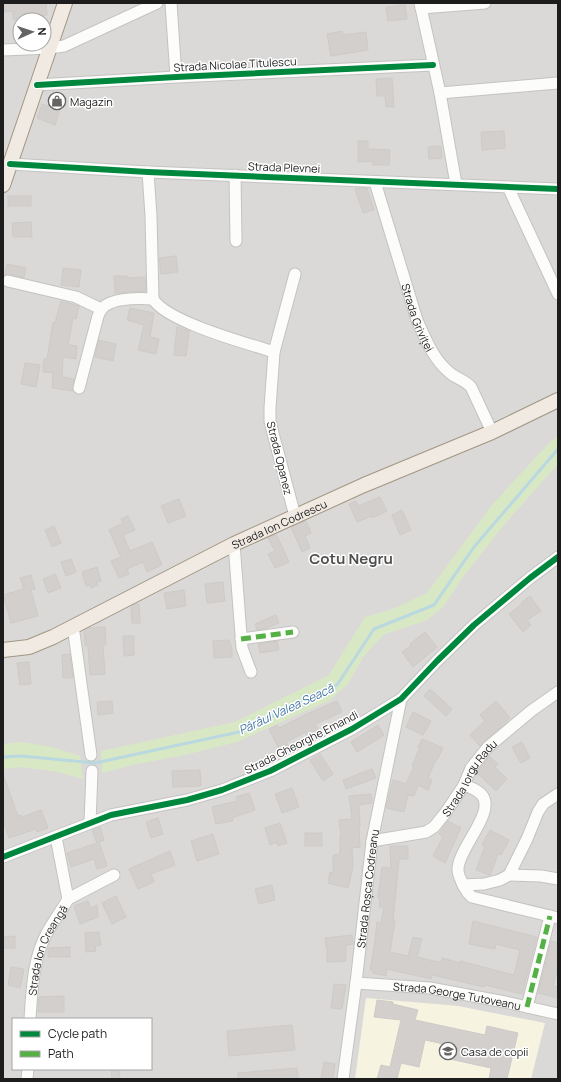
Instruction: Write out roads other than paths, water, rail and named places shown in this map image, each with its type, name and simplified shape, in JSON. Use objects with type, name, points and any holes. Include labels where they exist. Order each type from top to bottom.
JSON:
[{"type":"main road","points":[[52,42],[65,3]]},
{"type":"main road","points":[[3,185],[8,161],[38,85],[49,52]]},
{"type":"main road","name":"Strada Ion Codrescu","points":[[3,650],[29,647],[53,637],[234,544],[364,485],[492,432],[558,400]]},
{"type":"street","points":[[52,48],[64,46],[157,3]]},
{"type":"street","points":[[171,3],[176,77]]},
{"type":"street","points":[[456,184],[440,93],[421,5],[485,3]]},
{"type":"street","name":"Strada Nicolae Titulescu","points":[[38,85],[433,65]]},
{"type":"street","points":[[440,93],[558,83]]},
{"type":"street","name":"Strada Plevnei","points":[[8,161],[148,172],[558,188]]},
{"type":"street","points":[[148,172],[152,216],[153,299],[156,304],[181,320],[274,352]]},
{"type":"street","points":[[235,175],[236,241]]},
{"type":"street","name":"Strada Griviței","points":[[375,182],[417,320],[426,342],[436,358],[452,375],[467,382],[471,386],[492,432]]},
{"type":"street","points":[[508,187],[558,294]]},
{"type":"street","name":"Strada Opanez","points":[[295,274],[274,352],[270,408],[270,421],[295,516]]},
{"type":"street","points":[[8,281],[76,298],[101,309]]},
{"type":"street","points":[[79,388],[101,309],[108,303],[124,300],[153,299]]},
{"type":"street","points":[[234,544],[240,638],[251,672]]},
{"type":"street","name":"Strada Gheorghe Emandi","points":[[3,857],[112,815],[187,800],[222,790],[270,771],[352,729],[401,699],[474,625],[558,556]]},
{"type":"street","points":[[73,626],[91,755]]},
{"type":"street","points":[[240,638],[293,632]]},
{"type":"street","name":"Strada Iorgu Radu","points":[[372,841],[426,832],[434,827],[464,785],[471,768],[488,747],[531,711],[558,692]]},
{"type":"street","name":"Strada Roșca Codreanu","points":[[343,1079],[356,983],[372,841],[401,699]]},
{"type":"street","points":[[90,823],[92,771]]},
{"type":"street","points":[[464,785],[481,794],[486,805],[481,819],[462,853],[459,862],[458,871],[463,885],[468,893],[472,897],[554,917],[527,1007]]},
{"type":"street","points":[[509,875],[527,839],[538,812],[543,804],[558,794]]},
{"type":"street","name":"Strada Ion Creangă","points":[[30,1018],[32,984],[36,961],[48,931],[68,899],[56,837]]},
{"type":"street","points":[[68,899],[114,875]]},
{"type":"street","points":[[463,885],[484,884],[500,880],[509,875],[541,876],[558,879]]},
{"type":"street","name":"Strada George Tutoveanu","points":[[356,983],[430,988],[558,1014]]},
{"type":"waterway","name":"Pârâul Valea Seacă","points":[[3,757],[21,756],[95,763],[239,732],[337,685],[374,629],[434,605],[474,547],[558,449]]},
{"type":"place","name":"Magazin","points":[[57,101]]},
{"type":"place","name":"Casa de copii","points":[[448,1051]]},
{"type":"district","name":"Cotu Negru","points":[[351,558]]}]
